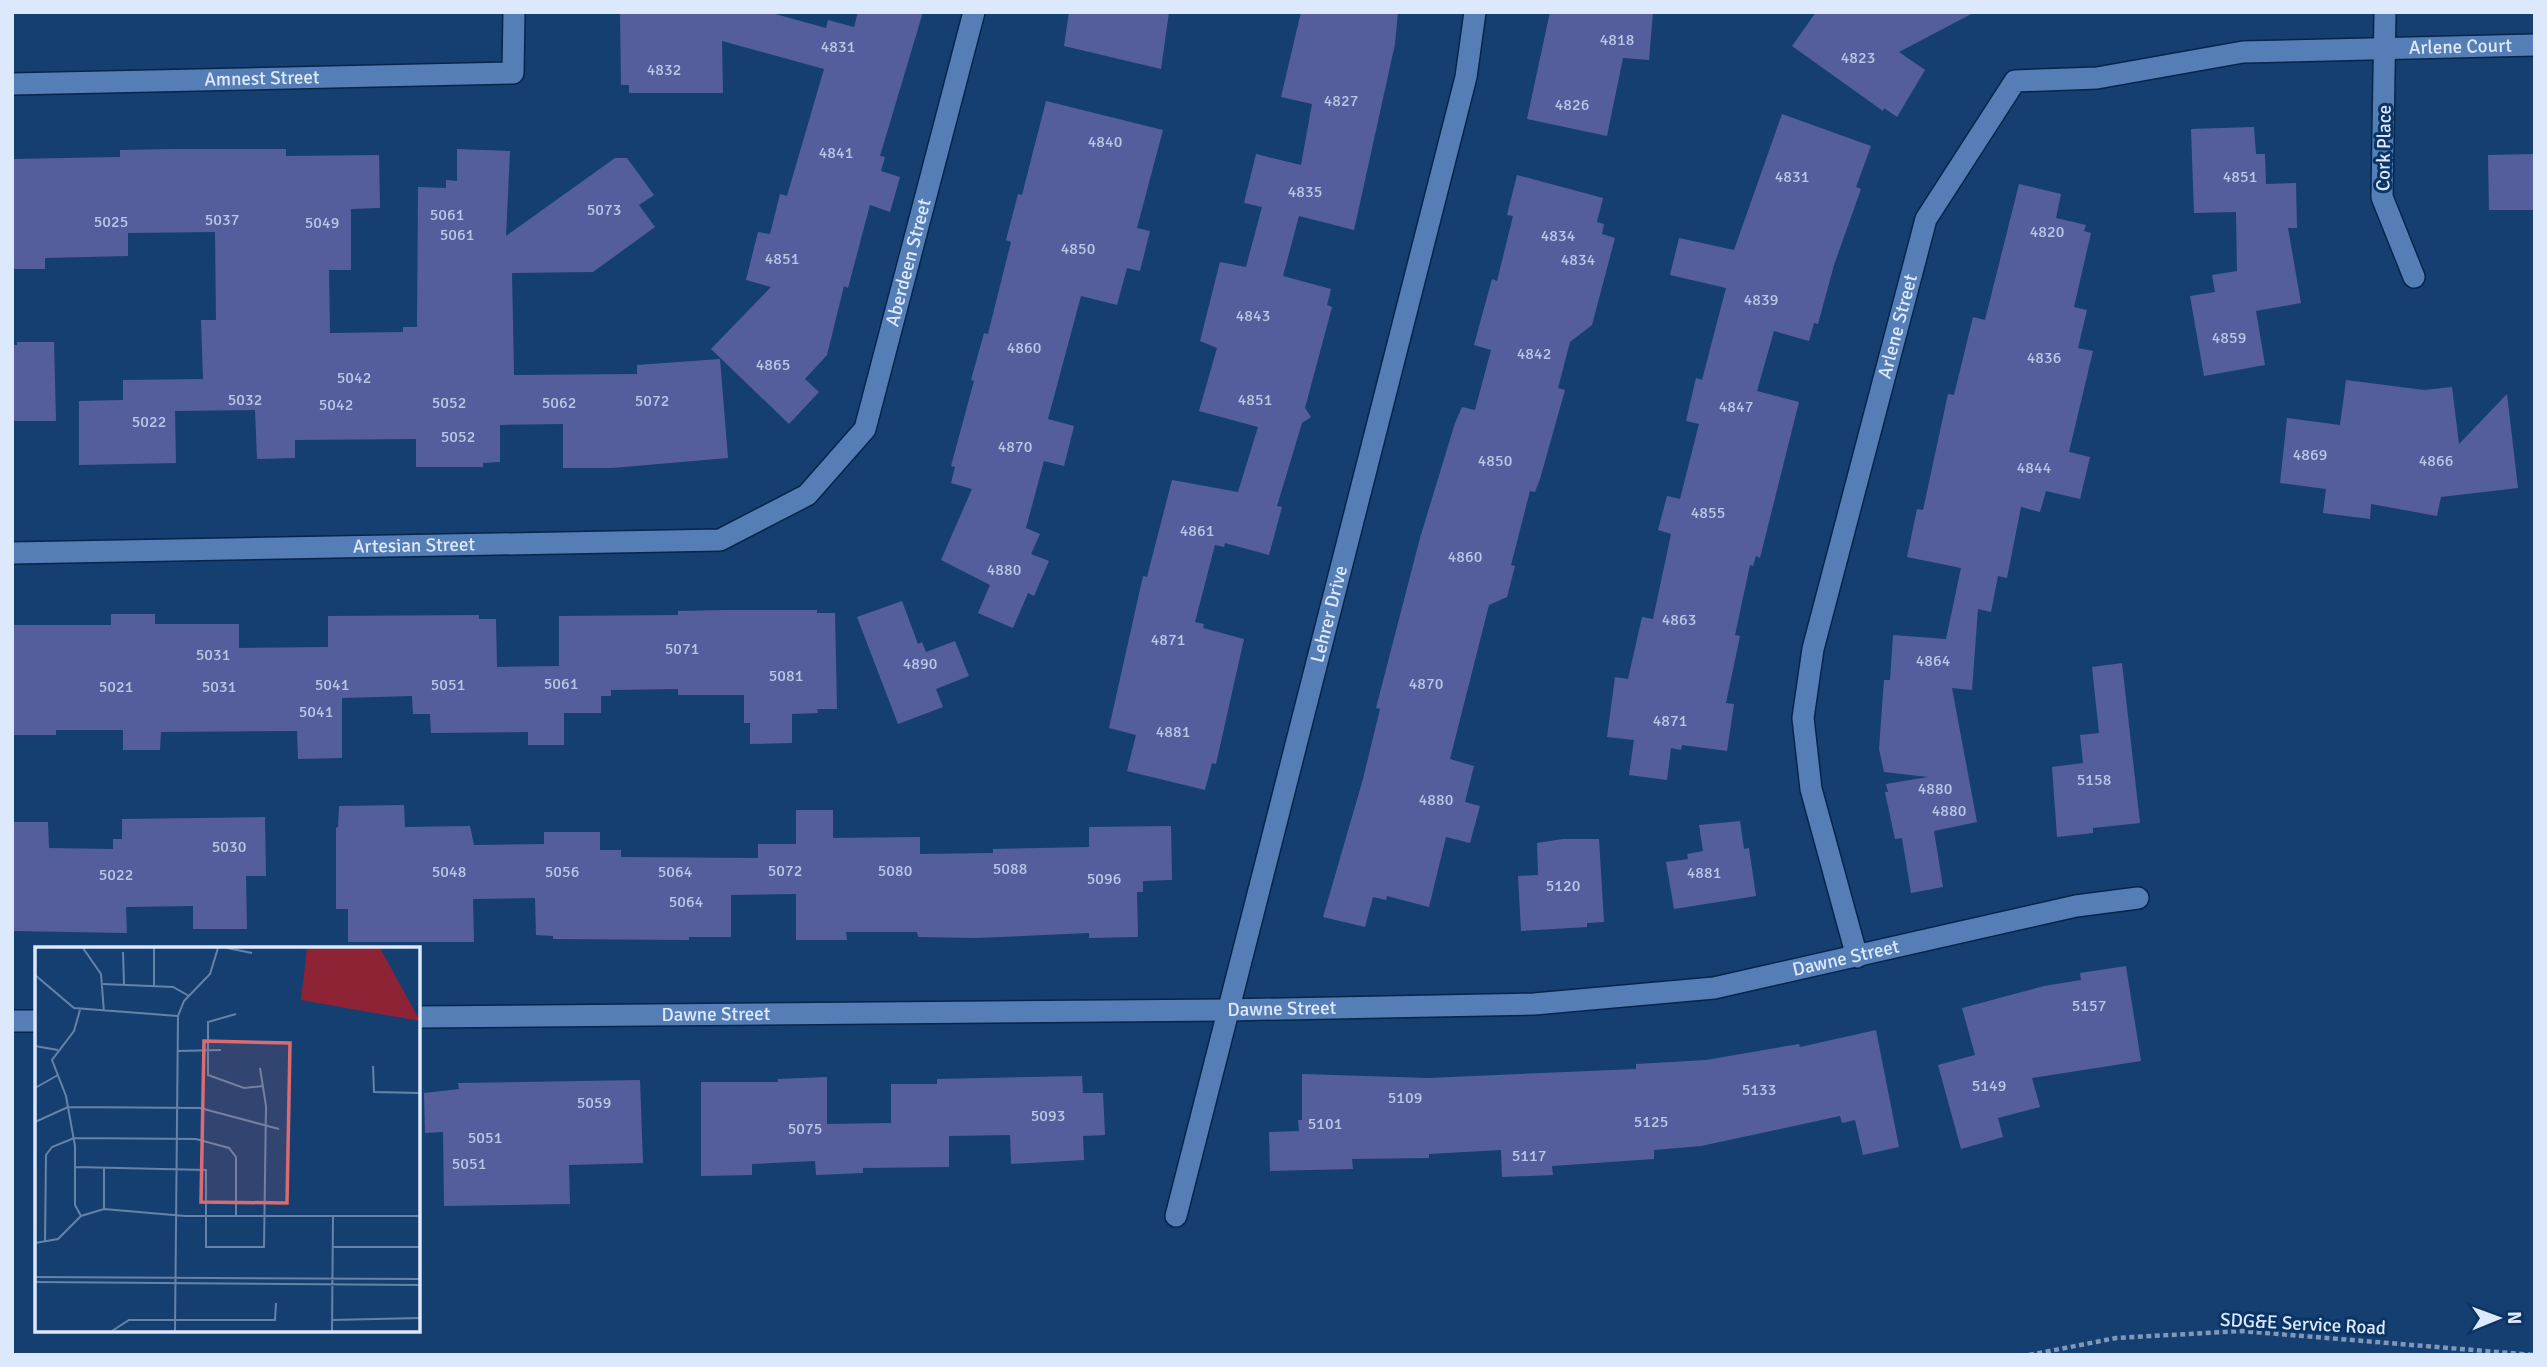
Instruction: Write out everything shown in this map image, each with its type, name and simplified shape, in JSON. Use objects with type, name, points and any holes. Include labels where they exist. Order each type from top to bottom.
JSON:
[{"type":"street","name":"Amnest Street","points":[[12,85],[513,73],[514,12]]},
{"type":"street","name":"Aberdeen Street","points":[[807,495],[865,429],[974,12]]},
{"type":"street","name":"Lehrer Drive","points":[[1176,1216],[1226,1010],[1466,77],[1475,12]]},
{"type":"street","name":"Cork Place","points":[[2385,12],[2382,197],[2414,277]]},
{"type":"street","name":"Arlene Court","points":[[2386,47],[2535,45]]},
{"type":"street","name":"Arlene Street","points":[[1857,957],[1811,789],[1803,719],[1813,649],[1926,219],[2015,81],[2096,78],[2243,52],[2386,47]]},
{"type":"street","name":"Artesian Street","points":[[12,553],[720,540],[807,495]]},
{"type":"street","name":"Dawne Street","points":[[420,1017],[1226,1010],[1534,1004],[1714,988],[2076,906],[2138,898]]},
{"type":"street","points":[[12,1021],[35,1021]]},
{"type":"path","name":"SDG&E Service Road","points":[[2029,1355],[2116,1338],[2242,1331],[2535,1355]]},
{"type":"building","points":[[620,12],[768,12],[826,28],[828,20],[854,27],[858,12],[923,12],[880,156],[885,157],[881,171],[900,177],[890,212],[870,205],[848,288],[844,286],[827,355],[805,379],[819,392],[789,424],[711,349],[771,287],[746,280],[758,232],[770,234],[780,194],[787,196],[824,69],[722,41],[723,93],[629,93],[629,85],[621,85]]},
{"type":"building","points":[[1069,12],[1169,12],[1161,69],[1064,46]]},
{"type":"building","points":[[1301,12],[1398,12],[1395,44],[1354,230],[1299,216],[1283,276],[1331,289],[1327,305],[1332,307],[1305,408],[1311,417],[1302,423],[1277,506],[1282,507],[1269,555],[1225,543],[1224,547],[1215,545],[1195,622],[1204,624],[1203,628],[1244,639],[1216,764],[1212,763],[1205,790],[1127,771],[1136,735],[1109,728],[1143,576],[1147,577],[1172,480],[1238,492],[1258,427],[1199,411],[1217,348],[1200,341],[1220,262],[1246,267],[1262,207],[1244,203],[1256,154],[1301,165],[1312,104],[1281,97]]},
{"type":"building","points":[[1550,12],[1653,12],[1649,60],[1623,58],[1607,136],[1527,119]]},
{"type":"building","points":[[1816,12],[1975,12],[1899,52],[1925,70],[1897,117],[1884,108],[1883,111],[1792,46]]},
{"type":"building","points":[[1046,101],[1163,130],[1137,228],[1150,231],[1140,271],[1127,268],[1117,305],[1081,296],[1048,419],[1074,426],[1064,466],[1044,461],[1026,528],[1040,534],[1031,554],[1049,561],[1034,596],[1028,593],[1013,628],[978,613],[990,585],[941,560],[972,489],[951,483],[955,467],[951,466],[974,381],[971,380],[984,333],[988,334],[1011,242],[1006,240],[1018,194],[1022,195]]},
{"type":"building","points":[[1782,114],[1871,146],[1856,187],[1861,189],[1834,265],[1818,324],[1814,323],[1809,341],[1774,331],[1757,391],[1799,402],[1760,558],[1756,556],[1753,566],[1750,565],[1735,635],[1740,636],[1726,703],[1734,704],[1727,751],[1682,745],[1681,750],[1671,748],[1667,780],[1629,775],[1634,740],[1607,737],[1615,677],[1628,679],[1642,617],[1653,619],[1671,534],[1658,530],[1667,496],[1680,499],[1699,424],[1686,421],[1696,378],[1702,380],[1726,288],[1670,275],[1679,238],[1734,250]]},
{"type":"building","points":[[2254,127],[2256,154],[2265,154],[2266,184],[2296,183],[2297,228],[2288,228],[2301,303],[2256,311],[2265,365],[2204,376],[2190,296],[2215,292],[2212,275],[2237,271],[2236,212],[2194,213],[2191,129]]},
{"type":"building","points":[[286,149],[286,156],[379,155],[380,208],[351,209],[351,270],[329,270],[330,333],[403,332],[403,327],[417,327],[418,187],[446,188],[446,180],[457,181],[457,149],[510,151],[506,236],[615,158],[627,158],[654,195],[639,205],[655,227],[593,272],[512,273],[514,375],[637,374],[637,365],[720,359],[728,458],[612,468],[563,468],[563,424],[500,425],[500,462],[483,463],[483,467],[416,467],[416,439],[295,440],[295,458],[257,459],[255,410],[175,411],[176,463],[79,465],[79,401],[123,400],[123,380],[203,379],[201,320],[216,320],[215,232],[128,233],[128,256],[45,258],[45,269],[12,269],[12,159],[120,157],[120,150]]},
{"type":"building","points":[[2535,154],[2535,210],[2489,210],[2488,155]]},
{"type":"building","points":[[1517,175],[1603,198],[1597,222],[1604,224],[1602,234],[1615,238],[1592,325],[1570,342],[1558,388],[1565,390],[1540,479],[1535,492],[1530,491],[1511,565],[1515,566],[1507,597],[1489,605],[1450,759],[1474,766],[1465,802],[1480,806],[1470,843],[1446,837],[1429,907],[1387,896],[1386,900],[1373,897],[1365,927],[1323,917],[1363,779],[1380,709],[1376,708],[1420,538],[1455,423],[1462,407],[1475,410],[1491,350],[1474,345],[1492,279],[1497,281],[1513,216],[1507,215]]},
{"type":"building","points":[[2019,184],[2061,194],[2056,218],[2086,225],[2084,231],[2091,233],[2074,307],[2087,310],[2078,348],[2093,351],[2069,452],[2090,457],[2080,499],[2046,491],[2040,512],[2021,507],[2007,578],[1998,576],[1991,612],[1978,609],[1972,690],[1952,688],[1977,822],[1934,831],[1943,887],[1911,893],[1902,838],[1895,839],[1885,792],[1888,792],[1886,784],[1928,777],[1884,772],[1879,749],[1884,680],[1890,680],[1893,635],[1946,639],[1961,568],[1907,557],[1917,509],[1923,510],[1948,394],[1954,395],[1973,317],[1985,320]]},
{"type":"building","points":[[17,342],[54,342],[56,421],[12,421],[12,345],[17,345]]},
{"type":"building","points":[[2346,380],[2424,390],[2452,387],[2459,444],[2507,394],[2518,488],[2441,497],[2437,516],[2371,504],[2370,519],[2323,513],[2326,489],[2280,483],[2287,418],[2340,425]]},
{"type":"building","points":[[902,601],[918,644],[922,642],[926,652],[955,641],[969,676],[936,689],[943,707],[898,724],[857,617]]},
{"type":"building","points":[[817,610],[817,613],[835,613],[837,709],[817,709],[818,713],[792,714],[792,743],[750,744],[750,723],[744,723],[744,695],[678,695],[678,689],[611,690],[611,696],[601,696],[601,713],[564,713],[564,745],[528,745],[528,732],[431,733],[430,714],[413,714],[412,696],[342,698],[342,758],[298,759],[297,731],[161,732],[160,750],[123,750],[123,730],[56,730],[56,735],[12,735],[12,625],[111,625],[111,614],[155,614],[155,624],[239,624],[239,648],[328,647],[328,616],[479,615],[479,619],[496,619],[497,667],[559,666],[559,616],[678,615],[678,611]]},
{"type":"building","points":[[2122,663],[2140,823],[2093,828],[2093,833],[2057,837],[2052,767],[2083,763],[2080,735],[2099,733],[2092,667]]},
{"type":"building","points":[[404,805],[405,827],[470,826],[474,845],[544,844],[544,832],[600,832],[600,850],[621,850],[621,857],[758,858],[758,844],[796,844],[796,810],[833,810],[833,838],[920,837],[920,854],[1089,847],[1089,827],[1171,826],[1172,880],[1143,881],[1143,892],[1137,892],[1138,937],[1089,938],[1089,933],[976,938],[918,937],[917,932],[846,932],[847,940],[796,940],[796,894],[731,895],[731,937],[689,937],[689,940],[553,939],[553,936],[536,935],[535,898],[473,899],[474,942],[348,942],[348,909],[336,909],[336,828],[339,806]]},
{"type":"building","points":[[265,817],[266,876],[246,876],[247,929],[193,929],[193,906],[126,907],[127,933],[12,931],[12,822],[48,822],[49,848],[113,849],[113,839],[122,839],[122,819]]},
{"type":"building","points":[[1740,821],[1744,849],[1749,848],[1756,896],[1674,909],[1666,862],[1688,859],[1687,854],[1703,851],[1699,825]]},
{"type":"building","points":[[1563,839],[1599,839],[1604,922],[1587,923],[1587,927],[1521,931],[1518,876],[1538,875],[1537,843]]},
{"type":"building","points":[[2126,966],[2141,1061],[2032,1078],[2040,1107],[1998,1118],[2003,1137],[1961,1149],[1938,1065],[1975,1055],[1962,1008],[2044,986],[2081,980],[2080,973]]},
{"type":"building","points":[[1876,1030],[1899,1147],[1863,1155],[1855,1120],[1842,1123],[1840,1116],[1701,1146],[1654,1150],[1654,1159],[1552,1166],[1553,1175],[1502,1177],[1501,1150],[1429,1154],[1429,1158],[1352,1159],[1353,1169],[1270,1171],[1269,1132],[1299,1131],[1298,1120],[1302,1120],[1302,1074],[1428,1078],[1636,1069],[1636,1064],[1706,1060],[1799,1044],[1800,1047]]},
{"type":"building","points":[[1082,1076],[1083,1093],[1103,1093],[1105,1135],[1083,1136],[1084,1160],[1011,1164],[1010,1135],[949,1136],[949,1167],[863,1168],[863,1173],[816,1175],[815,1161],[752,1164],[752,1175],[701,1176],[701,1082],[778,1082],[778,1079],[827,1077],[827,1124],[891,1123],[891,1084],[937,1084],[937,1079]]},
{"type":"building","points":[[640,1080],[643,1163],[569,1165],[570,1204],[444,1206],[443,1132],[425,1133],[424,1093],[459,1089],[458,1083]]}]
